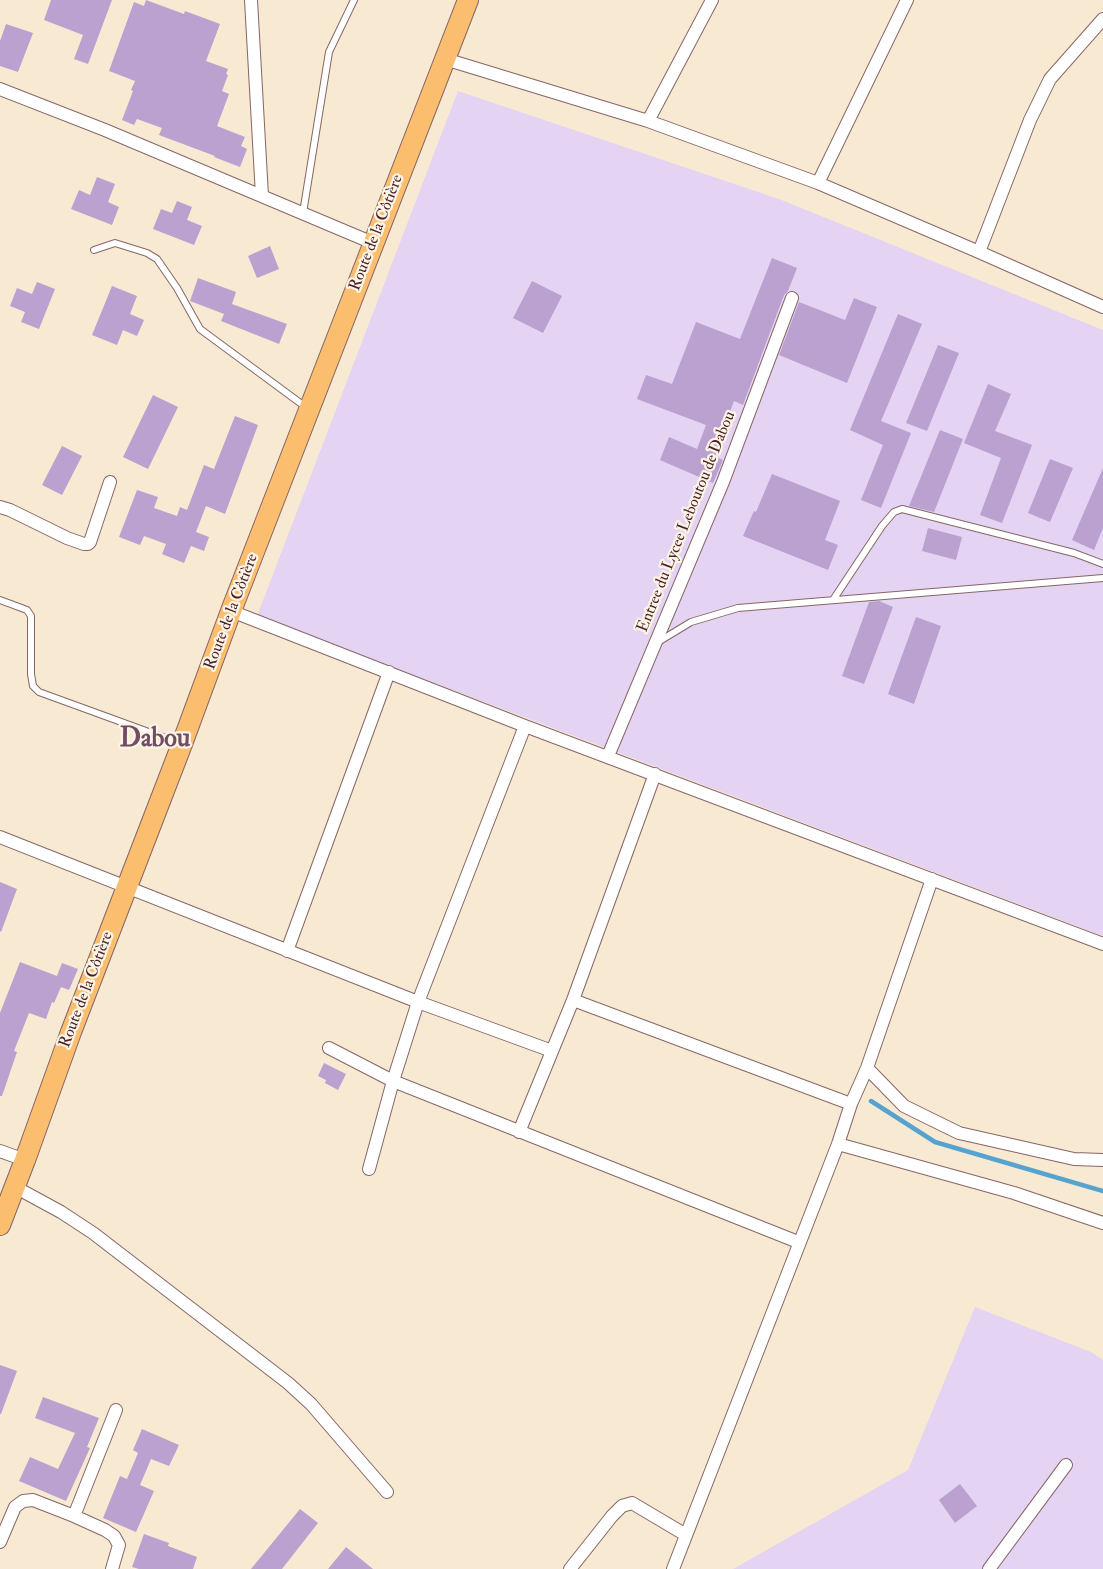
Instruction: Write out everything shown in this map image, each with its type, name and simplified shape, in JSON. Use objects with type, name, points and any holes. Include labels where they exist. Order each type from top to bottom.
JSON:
[{"type":"main road","name":"Route de la Côtière","points":[[0,1225],[71,1032],[468,0]]},
{"type":"street","points":[[239,0],[252,2],[262,196]]},
{"type":"street","points":[[648,121],[712,0]]},
{"type":"street","points":[[818,183],[907,0]]},
{"type":"street","points":[[979,252],[1030,120],[1050,79],[1103,19]]},
{"type":"street","points":[[445,59],[648,121],[818,183],[1103,307]]},
{"type":"street","points":[[0,89],[105,130],[373,243]]},
{"type":"street","name":"Entree du Lycee Leboutou de Dabou","points":[[608,756],[723,482],[792,298]]},
{"type":"street","points":[[0,507],[67,538],[88,544],[110,482]]},
{"type":"street","points":[[232,612],[525,726],[1103,944]]},
{"type":"street","points":[[287,951],[389,672]]},
{"type":"street","points":[[368,1168],[418,1002],[525,726]]},
{"type":"street","points":[[519,1132],[573,1000],[655,774]]},
{"type":"street","points":[[0,837],[418,1002],[552,1051]]},
{"type":"street","points":[[673,1569],[798,1242],[838,1144],[851,1104],[867,1068],[932,879]]},
{"type":"street","points":[[573,1000],[851,1104]]},
{"type":"street","points":[[329,1048],[393,1081],[798,1242]]},
{"type":"street","points":[[867,1068],[904,1106],[959,1133],[1074,1160],[1103,1160]]},
{"type":"street","points":[[838,1144],[1014,1193],[1103,1223]]},
{"type":"street","points":[[0,1150],[25,1160]]},
{"type":"street","points":[[15,1187],[61,1212],[92,1233],[288,1383],[311,1404],[387,1492]]},
{"type":"street","points":[[74,1516],[116,1410]]},
{"type":"street","points":[[989,1569],[1066,1465]]},
{"type":"street","points":[[0,1542],[15,1507],[23,1501],[33,1500],[74,1516],[114,1536],[119,1545],[112,1569]]},
{"type":"street","points":[[570,1569],[612,1516],[622,1506],[632,1503],[686,1535]]},
{"type":"lane","points":[[303,213],[328,52],[354,0]]},
{"type":"lane","points":[[94,250],[115,243],[147,253],[157,259],[200,329],[310,410]]},
{"type":"lane","points":[[833,600],[882,526],[894,512],[902,509],[1074,553],[1103,564]]},
{"type":"lane","points":[[655,644],[691,622],[738,608],[1103,578]]},
{"type":"lane","points":[[0,600],[27,610],[31,616],[31,674],[34,686],[39,692],[182,744]]},
{"type":"shaded area","points":[[458,91],[779,199],[1103,330],[1103,936],[257,616]]},
{"type":"shaded area","points":[[975,1307],[1091,1352],[1103,1360],[1103,1569],[733,1569],[908,1470]]},
{"type":"building","points":[[51,0],[112,0],[88,64],[74,59],[83,35],[44,20]]},
{"type":"building","points":[[146,0],[184,14],[185,11],[220,24],[206,61],[228,69],[226,74],[228,75],[222,91],[229,94],[217,126],[245,137],[241,146],[247,149],[240,167],[159,135],[162,128],[137,119],[134,125],[122,120],[135,81],[109,71],[134,2],[144,6]]},
{"type":"building","points":[[6,24],[33,33],[18,72],[0,66],[0,41]]},
{"type":"building","points":[[97,177],[115,184],[108,202],[119,207],[112,225],[71,209],[79,190],[90,195]]},
{"type":"building","points":[[177,201],[192,207],[187,220],[202,226],[194,245],[153,229],[161,209],[172,213]]},
{"type":"building","points":[[270,246],[279,269],[257,278],[248,256]]},
{"type":"building","points":[[772,258],[797,268],[788,291],[784,295],[743,405],[734,401],[716,457],[723,460],[713,483],[660,460],[669,437],[697,449],[706,425],[637,399],[646,375],[672,384],[696,322],[740,339]]},
{"type":"building","points":[[198,278],[236,292],[232,304],[287,324],[279,344],[221,321],[224,314],[190,301]]},
{"type":"building","points":[[532,281],[562,296],[543,333],[513,318]]},
{"type":"building","points":[[37,282],[55,289],[39,329],[21,322],[25,312],[10,306],[17,288],[32,294]]},
{"type":"building","points":[[112,286],[137,296],[130,314],[144,320],[137,336],[123,330],[117,345],[92,335]]},
{"type":"building","points":[[854,298],[877,307],[847,383],[779,355],[799,302],[845,320]]},
{"type":"building","points":[[898,314],[922,324],[881,421],[911,433],[881,508],[861,500],[883,445],[850,430]]},
{"type":"building","points":[[938,345],[959,353],[927,431],[906,423]]},
{"type":"building","points":[[988,384],[1011,394],[995,431],[1032,445],[1002,523],[980,515],[1001,458],[964,443]]},
{"type":"building","points":[[153,395],[178,407],[148,469],[123,457]]},
{"type":"building","points":[[235,416],[258,425],[225,514],[206,506],[196,532],[209,537],[204,551],[191,546],[184,563],[162,554],[166,544],[144,536],[140,545],[119,537],[137,490],[158,497],[154,508],[177,516],[180,507],[187,510],[204,465],[214,469]]},
{"type":"building","points":[[940,430],[963,439],[934,512],[909,506]]},
{"type":"building","points":[[62,446],[82,456],[62,495],[42,485]]},
{"type":"building","points":[[1050,459],[1073,468],[1050,522],[1028,513]]},
{"type":"building","points":[[1103,468],[1103,528],[1094,550],[1072,540]]},
{"type":"building","points":[[772,474],[840,501],[825,540],[838,545],[828,570],[743,536],[754,511],[756,512]]},
{"type":"building","points":[[928,528],[962,537],[956,560],[922,551]]},
{"type":"building","points":[[879,601],[893,607],[864,684],[842,676],[869,602]]},
{"type":"building","points":[[916,617],[941,626],[914,704],[888,694]]},
{"type":"building","points":[[0,882],[17,889],[1,932],[0,931]]},
{"type":"building","points":[[20,962],[57,976],[62,963],[78,969],[69,990],[61,987],[54,1003],[52,1002],[46,1019],[29,1013],[14,1051],[17,1052],[2,1096],[0,1096],[0,1013]]},
{"type":"building","points":[[324,1063],[346,1074],[338,1090],[325,1083],[326,1080],[318,1076]]},
{"type":"building","points":[[0,1365],[17,1371],[1,1414],[0,1414]]},
{"type":"building","points":[[43,1397],[99,1418],[87,1447],[90,1448],[66,1501],[19,1481],[30,1457],[58,1469],[75,1433],[35,1418]]},
{"type":"building","points":[[142,1429],[179,1445],[169,1466],[151,1459],[140,1485],[154,1491],[136,1532],[103,1518],[120,1476],[127,1479],[138,1453],[133,1450]]},
{"type":"building","points":[[960,1484],[977,1506],[955,1523],[939,1500]]},
{"type":"building","points":[[300,1509],[318,1523],[282,1569],[251,1569]]},
{"type":"building","points":[[144,1534],[169,1543],[168,1546],[197,1557],[193,1569],[139,1569],[132,1567]]},
{"type":"building","points":[[346,1547],[373,1569],[328,1569]]},
{"type":"waterway","points":[[871,1101],[935,1142],[1103,1191]]},
{"type":"district","name":"Dabou","points":[[155,740]]}]
